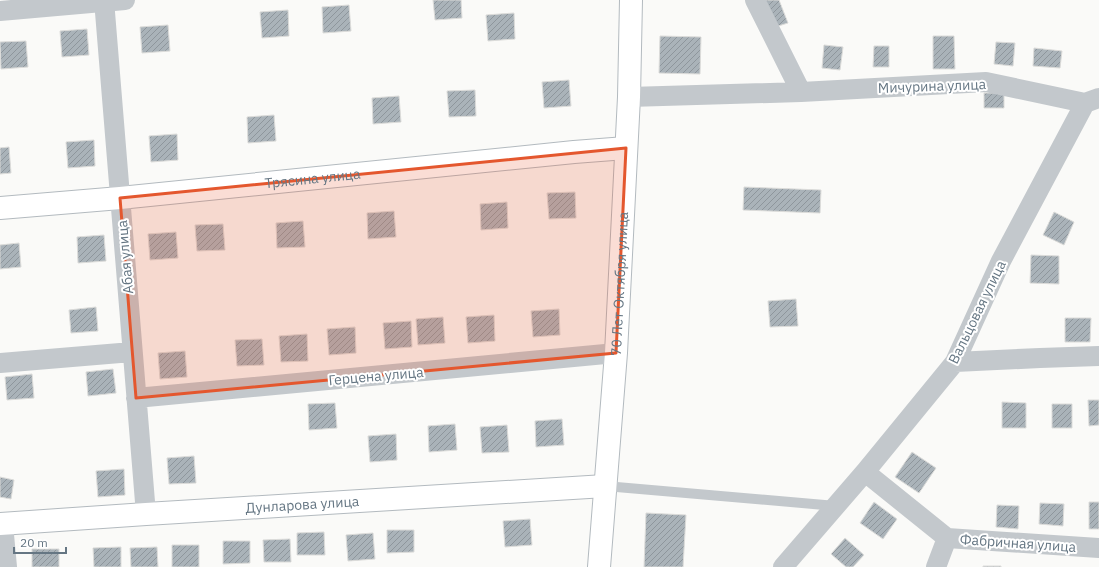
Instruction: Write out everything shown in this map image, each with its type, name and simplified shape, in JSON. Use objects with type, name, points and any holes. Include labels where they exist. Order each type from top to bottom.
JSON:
[{"type":"street","points":[[0,11],[125,0]]},
{"type":"street","name":"70 Лет Октября улица","points":[[599,567],[616,353],[629,97],[630,0]]},
{"type":"street","points":[[755,0],[801,92]]},
{"type":"street","name":"Абая улица","points":[[104,1],[146,514]]},
{"type":"street","name":"Мичурина улица","points":[[629,97],[801,92],[986,82],[1092,101]]},
{"type":"street","name":"Вальцовая улица","points":[[783,567],[865,472],[955,362],[1002,261],[1092,101]]},
{"type":"street","name":"Трясина улица","points":[[0,208],[120,198],[626,148]]},
{"type":"street","points":[[0,363],[132,352]]},
{"type":"street","name":"Герцена улица","points":[[136,398],[616,353]]},
{"type":"street","points":[[955,362],[1099,356]]},
{"type":"street","name":"Фабричная улица","points":[[865,472],[947,538],[1099,548]]},
{"type":"street","name":"Дунларова улица","points":[[1,524],[605,486]]},
{"type":"street","points":[[1,524],[7,567]]},
{"type":"street","points":[[936,567],[947,538]]},
{"type":"lane","points":[[605,486],[836,506]]},
{"type":"highlighted area","points":[[626,148],[616,353],[136,398],[120,198]]},
{"type":"building","points":[[433,0],[461,0],[462,18],[435,20]]},
{"type":"building","points":[[765,0],[779,0],[788,23],[775,27]]},
{"type":"building","points":[[349,5],[351,31],[323,33],[322,7]]},
{"type":"building","points":[[288,10],[289,36],[262,38],[260,12]]},
{"type":"building","points":[[514,13],[515,39],[488,41],[486,15]]},
{"type":"building","points":[[168,25],[170,51],[142,53],[140,27]]},
{"type":"building","points":[[87,29],[89,55],[62,57],[60,31]]},
{"type":"building","points":[[660,36],[701,37],[700,74],[659,73]]},
{"type":"building","points":[[933,36],[954,36],[955,69],[933,69]]},
{"type":"building","points":[[26,41],[28,67],[1,69],[0,42]]},
{"type":"building","points":[[996,42],[1015,43],[1013,66],[994,64]]},
{"type":"building","points":[[824,45],[843,47],[840,70],[822,68]]},
{"type":"building","points":[[874,46],[889,46],[889,67],[873,67]]},
{"type":"building","points":[[1034,48],[1062,51],[1060,68],[1033,66]]},
{"type":"building","points":[[569,80],[571,106],[544,108],[542,82]]},
{"type":"building","points":[[475,90],[476,116],[449,117],[447,91]]},
{"type":"building","points":[[984,93],[1004,93],[1004,108],[984,108]]},
{"type":"building","points":[[399,96],[401,122],[373,124],[372,98]]},
{"type":"building","points":[[274,115],[276,141],[248,143],[247,117]]},
{"type":"building","points":[[177,134],[178,160],[151,162],[149,136]]},
{"type":"building","points":[[94,140],[95,166],[68,168],[66,142]]},
{"type":"building","points":[[9,147],[11,173],[0,174],[0,148]]},
{"type":"building","points":[[744,187],[821,190],[820,213],[743,210]]},
{"type":"building","points":[[575,192],[576,218],[549,219],[547,193]]},
{"type":"building","points":[[507,202],[508,228],[481,230],[480,204]]},
{"type":"building","points":[[394,211],[396,237],[368,239],[367,213]]},
{"type":"building","points":[[1054,212],[1074,222],[1064,245],[1043,235]]},
{"type":"building","points":[[303,221],[305,247],[277,248],[276,223]]},
{"type":"building","points":[[223,224],[225,250],[197,251],[195,225]]},
{"type":"building","points":[[176,232],[178,258],[150,260],[148,234]]},
{"type":"building","points":[[104,235],[106,261],[78,263],[77,237]]},
{"type":"building","points":[[19,243],[21,267],[0,269],[0,245]]},
{"type":"building","points":[[1031,255],[1059,256],[1059,284],[1030,283]]},
{"type":"building","points":[[796,299],[798,326],[770,327],[768,301]]},
{"type":"building","points":[[96,307],[98,331],[71,333],[69,310]]},
{"type":"building","points":[[559,309],[560,335],[533,337],[531,311]]},
{"type":"building","points":[[494,315],[495,341],[468,343],[466,317]]},
{"type":"building","points":[[443,317],[445,343],[418,345],[416,319]]},
{"type":"building","points":[[1065,318],[1091,318],[1090,342],[1065,342]]},
{"type":"building","points":[[411,321],[412,347],[385,349],[383,323]]},
{"type":"building","points":[[355,327],[356,353],[329,355],[327,329]]},
{"type":"building","points":[[307,334],[308,361],[281,362],[279,336]]},
{"type":"building","points":[[262,339],[264,365],[237,366],[235,340]]},
{"type":"building","points":[[185,351],[187,377],[160,379],[158,353]]},
{"type":"building","points":[[113,369],[116,393],[88,396],[86,372]]},
{"type":"building","points":[[32,374],[34,398],[7,400],[5,377]]},
{"type":"building","points":[[1088,400],[1099,400],[1099,425],[1089,426]]},
{"type":"building","points":[[1002,402],[1026,403],[1026,428],[1002,428]]},
{"type":"building","points":[[335,403],[337,428],[309,430],[308,404]]},
{"type":"building","points":[[1052,404],[1072,404],[1072,428],[1052,428]]},
{"type":"building","points":[[562,419],[564,445],[536,447],[535,421]]},
{"type":"building","points":[[455,424],[457,450],[429,452],[428,426]]},
{"type":"building","points":[[507,425],[509,452],[482,453],[480,427]]},
{"type":"building","points":[[396,434],[397,460],[370,462],[368,436]]},
{"type":"building","points":[[912,452],[936,468],[919,493],[895,477]]},
{"type":"building","points":[[194,456],[196,483],[169,484],[167,458]]},
{"type":"building","points":[[124,469],[125,495],[98,497],[96,471]]},
{"type":"building","points":[[0,477],[14,480],[11,499],[0,497]]},
{"type":"building","points":[[874,502],[897,519],[883,539],[860,523]]},
{"type":"building","points":[[1089,502],[1099,502],[1099,529],[1089,529]]},
{"type":"building","points":[[1040,503],[1064,504],[1063,526],[1039,524]]},
{"type":"building","points":[[997,505],[1019,506],[1018,529],[996,527]]},
{"type":"building","points":[[646,513],[686,515],[683,567],[644,567]]},
{"type":"building","points":[[530,519],[532,545],[505,547],[503,521]]},
{"type":"building","points":[[387,530],[414,530],[414,552],[387,553]]},
{"type":"building","points":[[324,532],[325,555],[297,555],[297,533]]},
{"type":"building","points":[[373,533],[375,559],[348,561],[346,535]]},
{"type":"building","points":[[845,538],[864,555],[853,567],[846,567],[831,554]]},
{"type":"building","points":[[290,539],[291,562],[264,562],[263,540]]},
{"type":"building","points":[[223,541],[250,541],[250,563],[223,564]]},
{"type":"building","points":[[172,545],[199,545],[199,567],[172,567]]},
{"type":"building","points":[[121,547],[121,567],[94,567],[93,548]]},
{"type":"building","points":[[157,547],[158,567],[131,567],[130,548]]},
{"type":"building","points":[[32,549],[59,549],[59,567],[32,567]]},
{"type":"building","points":[[1001,566],[1001,567],[983,567]]}]
